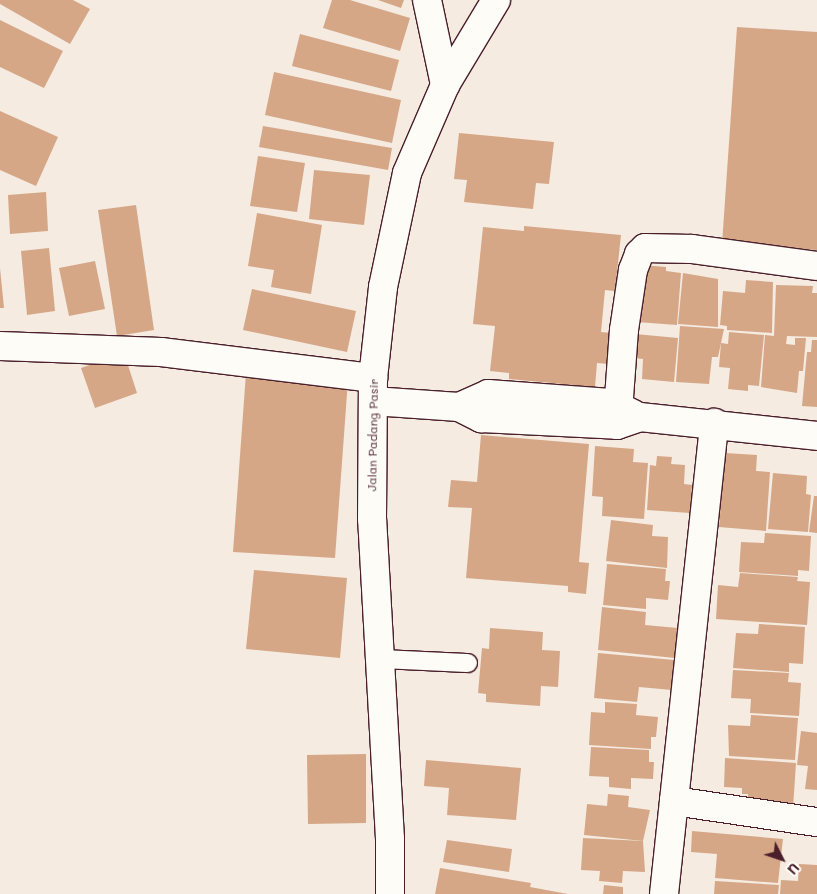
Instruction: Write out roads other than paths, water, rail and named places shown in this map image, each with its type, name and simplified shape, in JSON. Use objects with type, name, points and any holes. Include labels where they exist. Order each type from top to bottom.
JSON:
[{"type":"main road","points":[[428,0],[445,85]]},
{"type":"main road","name":"Jalan Padang Pasir","points":[[390,894],[390,839],[372,519],[373,390],[382,287],[407,173],[445,85],[496,0]]},
{"type":"main road","points":[[625,416],[624,330],[633,270],[639,254],[645,248],[692,250],[817,266]]},
{"type":"main road","points":[[0,346],[161,352],[459,407],[481,418],[625,416],[714,423],[817,436]]},
{"type":"main road","points":[[664,894],[714,423]]},
{"type":"main road","points":[[674,800],[817,822]]},
{"type":"lane","points":[[380,659],[468,663]]}]
